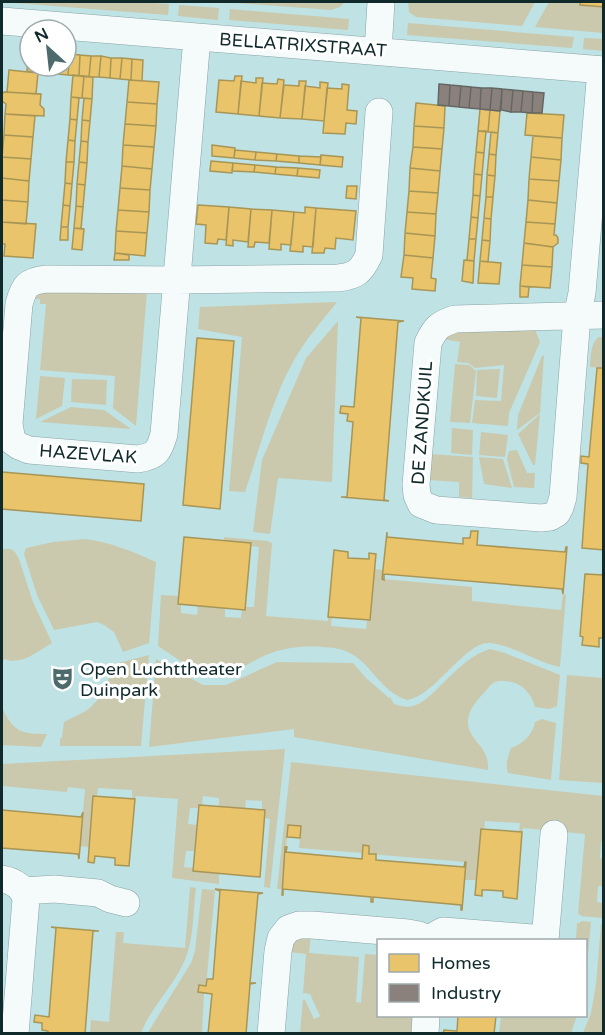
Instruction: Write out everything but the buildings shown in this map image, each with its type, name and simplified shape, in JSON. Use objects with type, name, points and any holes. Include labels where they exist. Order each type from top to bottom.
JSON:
[{"type":"street","points":[[378,51],[381,2]]},
{"type":"street","name":"BELLATRIXSTRAAT","points":[[2,21],[602,70]]},
{"type":"street","name":"HAZEVLAK","points":[[176,280],[47,279],[36,280],[28,284],[19,303],[9,424],[12,441],[29,450],[138,459],[156,453],[164,434],[197,37]]},
{"type":"street","name":"DE ZANDKUIL","points":[[590,315],[455,319],[435,329],[428,343],[416,485],[420,504],[436,510],[533,518],[550,517],[557,513],[560,507],[590,315],[582,293],[602,70]]},
{"type":"street","points":[[176,280],[339,278],[350,277],[359,272],[369,255],[379,112]]},
{"type":"street","points":[[545,939],[554,834]]},
{"type":"street","points":[[13,885],[98,893],[126,903]]},
{"type":"street","points":[[13,885],[26,899],[15,1034]]},
{"type":"street","points":[[271,1034],[278,951],[281,938],[288,930],[299,925],[312,925],[419,935],[425,939]]},
{"type":"street","points":[[429,939],[444,931],[534,939]]},
{"type":"street","points":[[425,1034],[426,1017]]},
{"type":"green space","points":[[2,2],[136,2],[169,4],[168,15]]},
{"type":"green space","points":[[223,2],[345,2],[340,7],[331,10]]},
{"type":"green space","points":[[408,2],[535,2],[522,26],[416,17],[409,12]]},
{"type":"green space","points":[[549,2],[580,2],[580,5],[603,7],[603,33],[535,27]]},
{"type":"green space","points":[[179,5],[219,8],[218,20],[178,16]]},
{"type":"green space","points":[[230,9],[349,19],[348,30],[229,20]]},
{"type":"green space","points":[[408,23],[574,37],[572,48],[407,35]]},
{"type":"green space","points":[[584,38],[603,39],[603,51],[583,49]]},
{"type":"green space","points":[[45,290],[147,291],[136,426],[113,408],[115,376],[40,370],[46,304],[40,304],[40,299],[31,299]]},
{"type":"green space","points":[[337,302],[303,346],[285,377],[245,492],[229,491],[242,337],[198,329],[200,307]]},
{"type":"green space","points":[[338,321],[332,482],[278,478],[270,534],[253,532],[262,460],[306,358]]},
{"type":"green space","points":[[534,327],[540,342],[509,413],[508,426],[472,423],[475,400],[501,401],[504,365],[475,368],[468,363],[457,362],[460,342],[443,339],[452,330]]},
{"type":"green space","points":[[599,337],[603,337],[603,368],[590,367],[592,346]]},
{"type":"green space","points":[[544,355],[540,413],[517,430],[518,415]]},
{"type":"green space","points":[[455,364],[469,365],[476,371],[470,423],[450,422]]},
{"type":"green space","points":[[500,369],[497,398],[476,396],[477,370]]},
{"type":"green space","points":[[40,376],[65,378],[62,406],[36,419]]},
{"type":"green space","points":[[72,379],[107,380],[106,405],[71,402]]},
{"type":"green space","points":[[71,407],[104,410],[131,429],[40,422]]},
{"type":"green space","points":[[540,414],[535,465],[533,465],[518,434]]},
{"type":"green space","points":[[452,428],[473,430],[472,455],[451,453]]},
{"type":"green space","points":[[481,432],[508,435],[505,457],[479,455]]},
{"type":"green space","points":[[517,450],[527,473],[535,473],[534,488],[514,487],[507,459],[509,451]]},
{"type":"green space","points":[[431,454],[473,457],[472,498],[459,497],[459,482],[429,480]]},
{"type":"green space","points":[[479,457],[503,459],[512,488],[484,484]]},
{"type":"green space","points":[[224,537],[272,543],[266,616],[328,621],[328,617],[332,617],[331,626],[366,629],[367,620],[370,620],[375,569],[383,570],[383,579],[472,587],[472,601],[561,610],[563,594],[566,595],[560,667],[499,645],[481,644],[471,650],[428,689],[407,700],[387,688],[356,657],[334,648],[291,648],[266,655],[229,673],[207,673],[185,663],[158,646],[161,595],[179,596],[178,604],[181,605],[181,613],[197,615],[198,606],[225,608],[225,617],[241,618],[242,609],[254,607],[259,547],[251,546],[250,543],[224,541]]},
{"type":"green space","points":[[85,539],[113,545],[156,562],[149,643],[123,652],[114,632],[97,622],[54,630],[37,595],[24,554],[26,548],[53,542]]},
{"type":"green space","points":[[2,549],[11,549],[19,559],[33,602],[52,643],[23,659],[11,661],[5,659],[2,662]]},
{"type":"green space","points":[[490,649],[560,675],[557,706],[550,709],[535,707],[527,691],[514,682],[508,681],[493,683],[477,701],[470,713],[469,727],[486,754],[488,770],[294,737],[294,729],[149,747],[156,659],[203,685],[226,685],[277,662],[353,663],[366,678],[390,697],[394,704],[408,707],[424,701],[466,662]]},
{"type":"green space","points":[[149,655],[141,746],[60,746],[64,722],[86,711],[96,702],[107,685],[111,665]]},
{"type":"green space","points":[[567,675],[603,678],[603,783],[559,780]]},
{"type":"green space","points":[[2,707],[10,722],[19,730],[47,734],[41,747],[2,745]]},
{"type":"green space","points":[[542,719],[556,723],[551,780],[508,773],[507,764],[511,748],[526,738],[535,722]]},
{"type":"green space","points":[[285,749],[270,888],[264,887],[270,819],[265,818],[262,801],[246,800],[245,809],[219,807],[219,798],[203,796],[202,805],[198,808],[190,808],[188,824],[197,825],[194,851],[186,851],[184,867],[193,868],[193,871],[219,874],[219,884],[172,878],[178,799],[136,796],[132,799],[132,790],[98,788],[97,796],[93,796],[89,847],[80,846],[85,789],[68,787],[67,792],[2,786],[2,764]]},
{"type":"green space","points":[[291,762],[603,796],[603,842],[601,842],[600,858],[603,859],[603,886],[598,886],[597,902],[603,903],[603,918],[578,914],[585,834],[523,828],[522,832],[519,832],[520,823],[485,821],[484,829],[481,829],[476,880],[464,880],[466,862],[369,854],[369,845],[363,845],[362,853],[299,848],[301,827],[288,825],[283,889],[277,889]]},
{"type":"green space","points":[[190,887],[196,888],[187,954],[174,980],[150,1014],[141,1033],[90,1033],[91,1020],[109,1022],[116,932],[124,932],[123,943],[185,948]]},
{"type":"green space","points":[[202,889],[215,890],[206,986],[199,986],[198,992],[204,993],[202,1033],[147,1034],[191,963],[195,951]]},
{"type":"green space","points":[[581,921],[591,922],[587,966],[587,939],[576,939],[577,923]]},
{"type":"green space","points":[[601,924],[604,924],[603,1033],[583,1033],[591,1013],[596,984]]},
{"type":"green space","points":[[311,934],[309,953],[359,957],[356,1002],[361,1003],[365,954],[377,955],[377,1017],[417,1017],[415,1033],[300,1033],[303,1000],[314,1019],[321,1016],[310,994],[303,993],[306,954],[288,952],[294,940]]},
{"type":"green space","points":[[501,1017],[577,1017],[571,1033],[499,1033]]},
{"type":"place","name":"Open Luchttheater Duinpark","points":[[62,679]]}]
